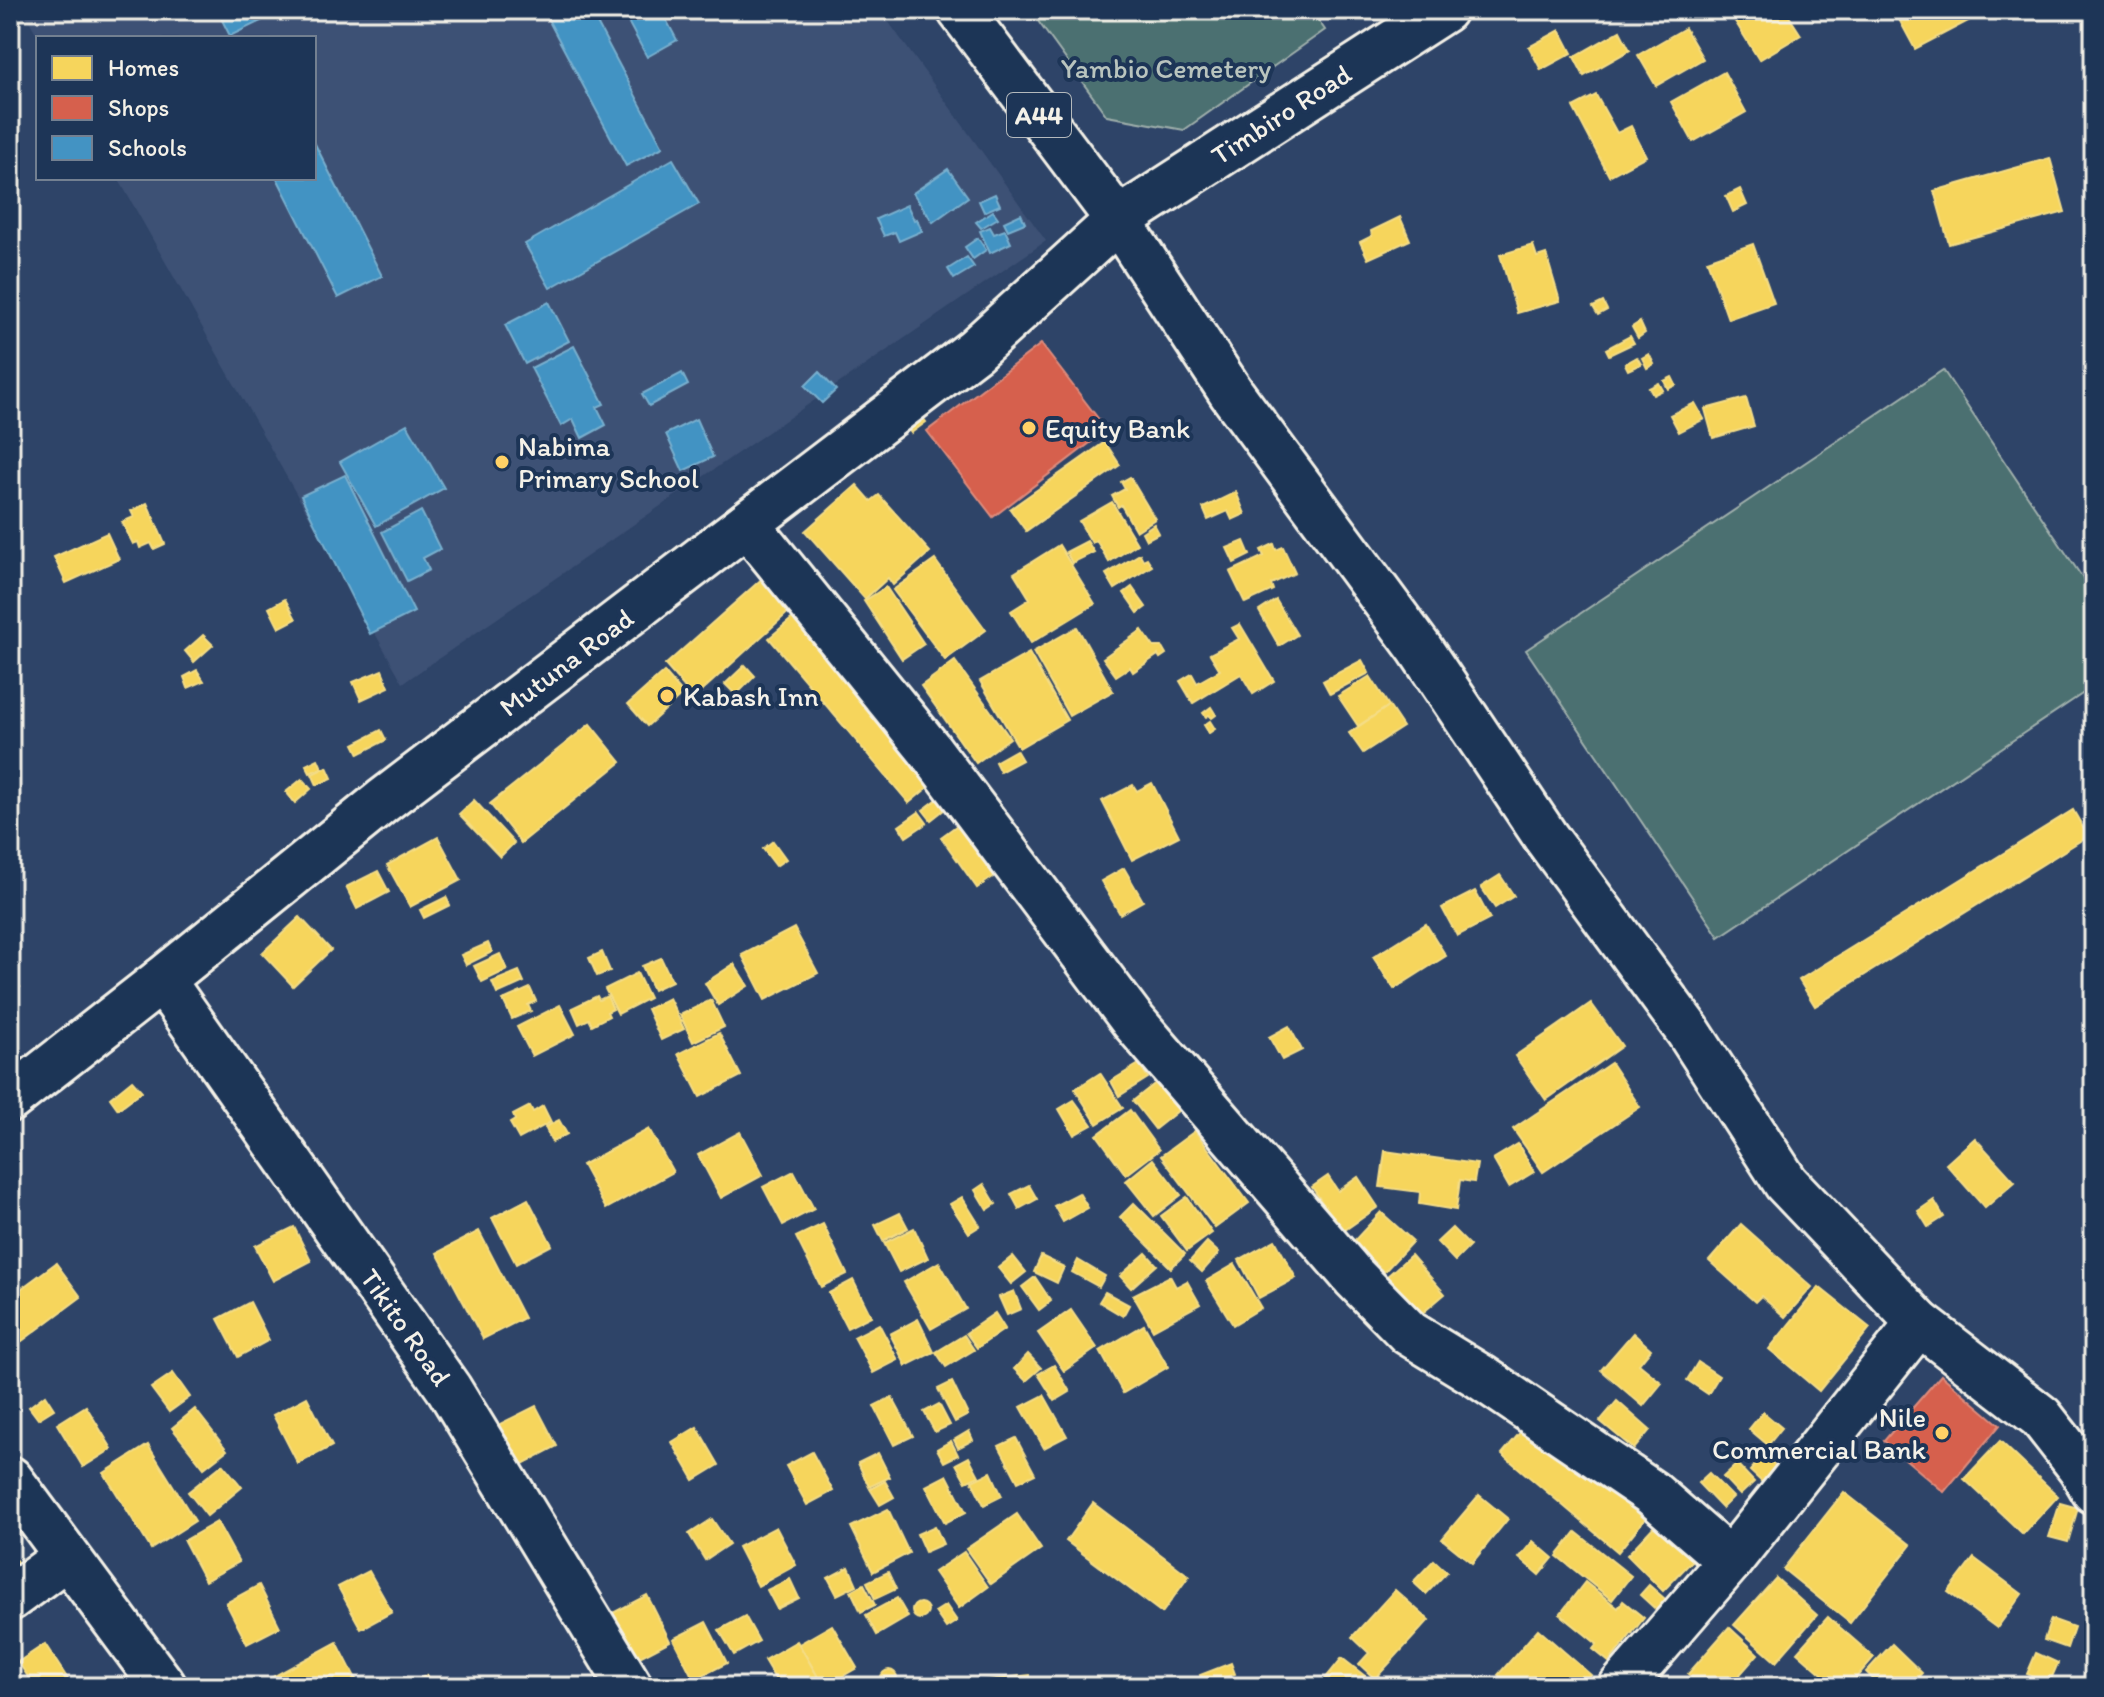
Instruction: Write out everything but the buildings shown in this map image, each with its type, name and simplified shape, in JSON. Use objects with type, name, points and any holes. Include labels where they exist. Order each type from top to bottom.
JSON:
[{"type":"street","name":"A44","points":[[960,10],[1118,220]]},
{"type":"street","name":"Timbiro Road","points":[[1118,220],[1444,10]]},
{"type":"street","name":"Mutuna Road","points":[[10,1099],[383,801],[975,350],[1118,220]]},
{"type":"street","points":[[1118,220],[1232,394],[1420,649],[1545,836],[1688,1031],[1786,1183],[1919,1323],[2041,1417],[2080,1467],[2094,1491]]},
{"type":"street","points":[[747,524],[929,749],[1134,1022],[1354,1277],[1409,1333],[1481,1377],[1652,1493],[1730,1561]]},
{"type":"street","name":"Tikito Road","points":[[162,980],[449,1389],[630,1687]]},
{"type":"street","points":[[1621,1687],[1730,1561],[1919,1323]]},
{"type":"street","points":[[10,1479],[164,1687]]},
{"type":"street","points":[[10,1598],[66,1557]]},
{"type":"shaded area","name":"Nabima Primary School","points":[[23,10],[880,10],[1046,241],[403,683],[119,180],[316,180],[316,36],[38,36]]},
{"type":"green space","name":"Yambio Cemetery","points":[[1030,10],[1311,10],[1325,30],[1184,130],[1107,116]]},
{"type":"green space","points":[[1943,370],[2094,595],[2094,686],[1719,937],[1526,650]]},
{"type":"place","name":"Equity Bank","points":[[1029,428]]},
{"type":"place","name":"Nabima Primary School","points":[[502,462]]},
{"type":"place","name":"Kabash Inn","points":[[667,696]]},
{"type":"place","name":"Nile Commercial Bank","points":[[1942,1433]]}]
